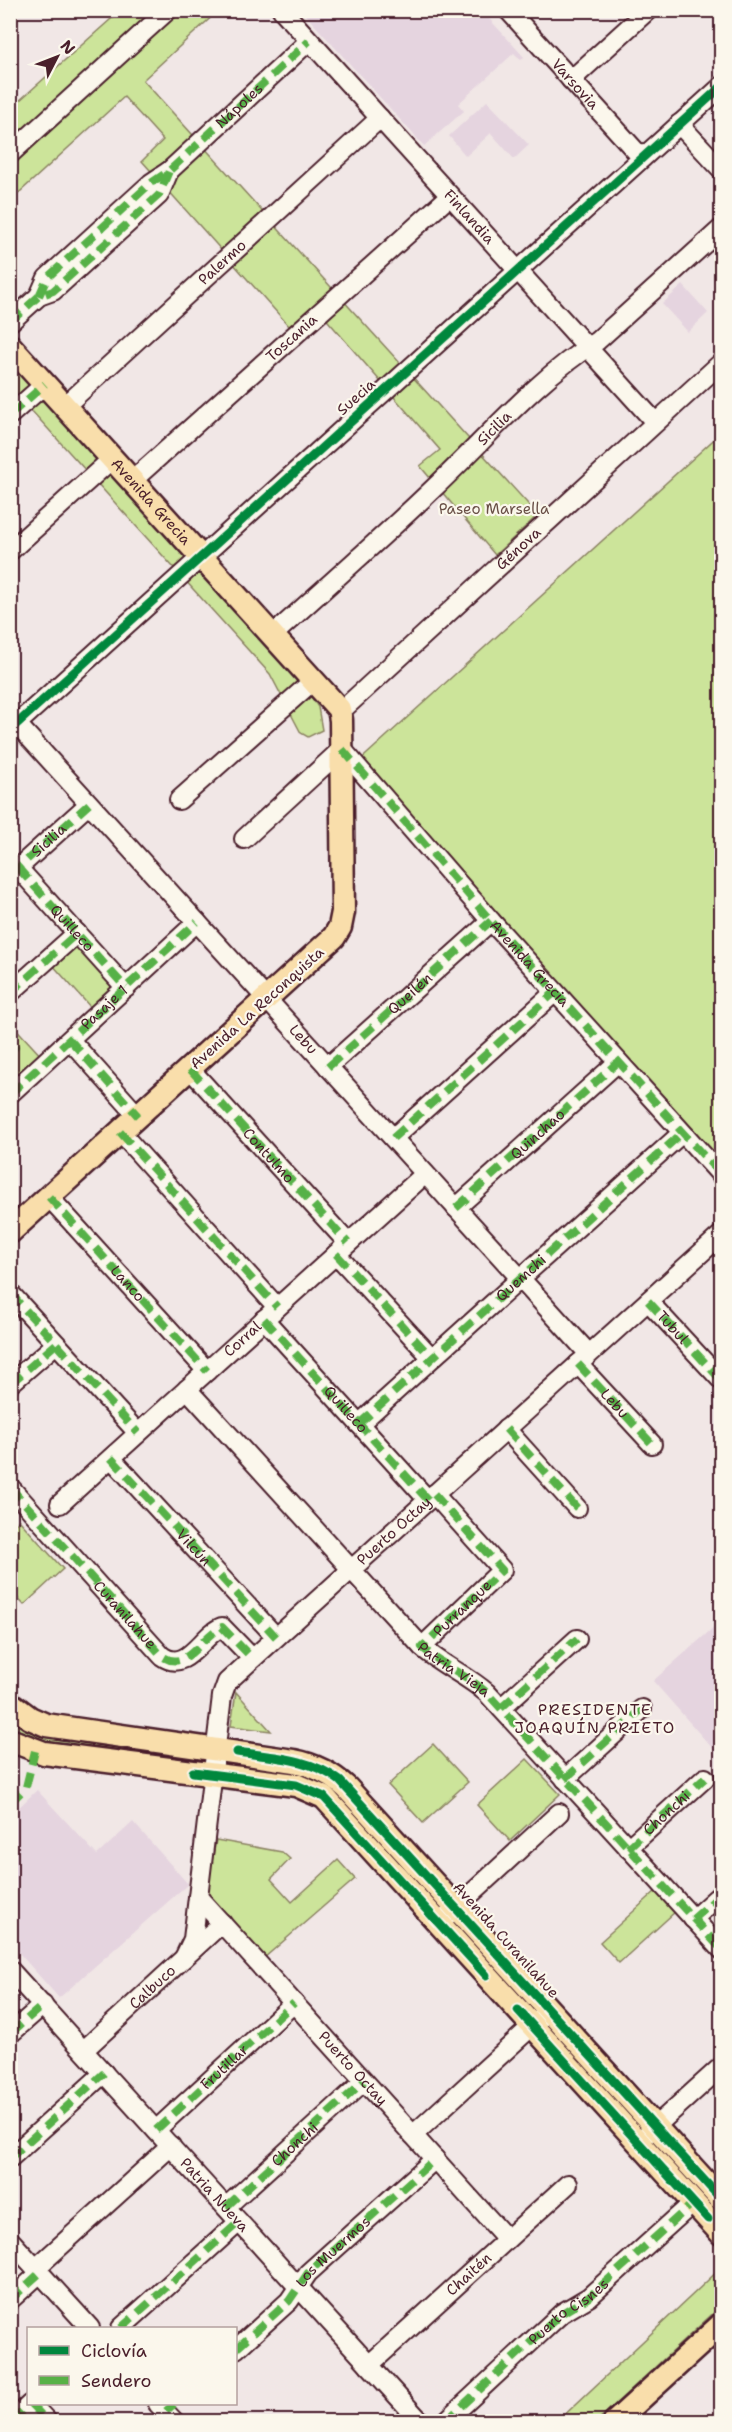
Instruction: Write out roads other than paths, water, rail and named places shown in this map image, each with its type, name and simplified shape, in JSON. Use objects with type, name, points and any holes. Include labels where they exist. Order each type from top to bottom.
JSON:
[{"type":"main road","name":"Avenida Grecia","points":[[10,346],[314,680],[340,712]]},
{"type":"main road","name":"Avenida La Reconquista","points":[[10,1232],[334,937],[343,920],[340,712]]},
{"type":"main road","name":"Avenida Curanilahue","points":[[10,1703],[30,1719],[46,1725],[304,1763],[332,1775],[347,1788],[722,2200]]},
{"type":"main road","points":[[10,1740],[44,1753],[296,1785],[318,1793],[722,2234]]},
{"type":"main road","points":[[615,2421],[722,2324]]},
{"type":"street","points":[[10,154],[168,10]]},
{"type":"street","name":"Finlandia","points":[[282,10],[656,422]]},
{"type":"street","name":"Varsovia","points":[[508,10],[642,158]]},
{"type":"street","points":[[571,80],[648,10]]},
{"type":"street","name":"Nápoles","points":[[10,322],[39,296],[47,278],[151,183],[169,171],[309,41]]},
{"type":"street","name":"Suecia","points":[[14,727],[722,86]]},
{"type":"street","name":"Palermo","points":[[65,406],[380,118]]},
{"type":"street","points":[[679,124],[722,170]]},
{"type":"street","name":"Toscania","points":[[133,480],[450,196]]},
{"type":"street","name":"Sicilia","points":[[273,635],[434,488],[484,436],[722,228]]},
{"type":"street","name":"Génova","points":[[340,712],[722,362]]},
{"type":"street","points":[[10,415],[45,384]]},
{"type":"street","points":[[10,551],[113,459]]},
{"type":"street","points":[[179,800],[314,680]]},
{"type":"street","name":"Lebu","points":[[14,727],[89,804],[520,1279],[652,1444]]},
{"type":"street","points":[[244,839],[342,749]]},
{"type":"street","name":"Avenida Grecia","points":[[342,749],[491,921],[722,1176]]},
{"type":"street","name":"Sicilia","points":[[14,872],[89,804]]},
{"type":"street","name":"Quilleco","points":[[14,872],[76,933],[126,988]]},
{"type":"street","name":"Queilén","points":[[328,1067],[491,921]]},
{"type":"street","name":"Pasaje 1","points":[[11,1091],[197,922]]},
{"type":"street","points":[[10,993],[76,933]]},
{"type":"street","points":[[393,1138],[555,992]]},
{"type":"street","points":[[69,1040],[138,1116]]},
{"type":"street","name":"Quinchao","points":[[456,1208],[618,1062]]},
{"type":"street","name":"Contulmo","points":[[190,1069],[432,1358]]},
{"type":"street","name":"Quilleco","points":[[120,1132],[271,1313],[358,1424],[502,1570]]},
{"type":"street","name":"Quemchi","points":[[358,1424],[682,1133]]},
{"type":"street","name":"Corral","points":[[60,1504],[425,1174]]},
{"type":"street","name":"Lanco","points":[[49,1197],[207,1371]]},
{"type":"street","name":"Puerto Octay","points":[[184,1958],[192,1944],[224,1687],[252,1658],[722,1234]]},
{"type":"street","points":[[10,1293],[138,1434]]},
{"type":"street","name":"Tubul","points":[[648,1300],[722,1381]]},
{"type":"street","points":[[10,1384],[56,1344]]},
{"type":"street","name":"Patria Vieja","points":[[187,1389],[422,1647],[436,1659],[469,1677],[501,1708],[722,1950]]},
{"type":"street","points":[[506,1429],[577,1508]]},
{"type":"street","name":"Vilcún","points":[[111,1458],[276,1637]]},
{"type":"street","name":"Curanilahue","points":[[10,1487],[162,1656],[169,1660],[182,1660],[222,1627],[252,1658]]},
{"type":"street","name":"Purranque","points":[[422,1647],[502,1570]]},
{"type":"street","points":[[501,1708],[577,1638]]},
{"type":"street","points":[[565,1779],[642,1709]]},
{"type":"street","name":"Chonchi","points":[[628,1848],[705,1778]]},
{"type":"street","points":[[439,1923],[559,1814]]},
{"type":"street","points":[[693,1919],[722,1893]]},
{"type":"street","name":"Puerto Octay","points":[[198,1897],[507,2239]]},
{"type":"street","name":"Calbuco","points":[[84,2050],[222,1923]]},
{"type":"street","name":"Patria Nueva","points":[[10,1970],[421,2421]]},
{"type":"street","name":"Frutillar","points":[[156,2130],[294,2003]]},
{"type":"street","points":[[10,2034],[43,2005]]},
{"type":"street","points":[[413,2135],[549,2010]]},
{"type":"street","points":[[638,2142],[722,2066]]},
{"type":"street","points":[[10,2158],[104,2073]]},
{"type":"street","name":"Chonchi","points":[[226,2207],[364,2081]]},
{"type":"street","points":[[10,2300],[38,2270],[171,2146]]},
{"type":"street","name":"Los Muermos","points":[[237,2348],[289,2301],[308,2273],[435,2159]]},
{"type":"street","name":"Chaitén","points":[[369,2365],[568,2184]]},
{"type":"street","name":"Puerto Cisnes","points":[[445,2421],[562,2313],[588,2297],[693,2203]]},
{"type":"street","points":[[122,2327],[239,2222]]},
{"type":"street","points":[[10,2240],[89,2327]]},
{"type":"street","points":[[11,2421],[29,2405]]},
{"type":"street","points":[[33,2405],[48,2421]]},
{"type":"district","name":"PRESIDENTE JOAQUÍN PRIETO","points":[[595,1718]]},
{"type":"park label","name":"Paseo Marsella","points":[[494,509]]}]
